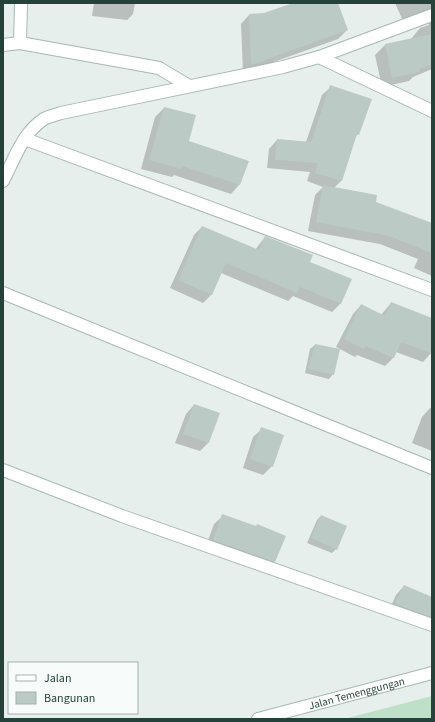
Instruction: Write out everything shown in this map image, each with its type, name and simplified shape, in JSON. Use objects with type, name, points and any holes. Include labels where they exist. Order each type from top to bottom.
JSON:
[{"type":"street","points":[[20,43],[21,3]]},
{"type":"street","points":[[3,181],[32,128],[44,119],[61,113],[319,57],[432,15]]},
{"type":"street","points":[[3,45],[20,43],[159,68],[189,86]]},
{"type":"street","points":[[319,57],[432,111]]},
{"type":"street","points":[[25,139],[432,290]]},
{"type":"street","points":[[3,293],[432,468]]},
{"type":"street","points":[[3,470],[122,516],[432,625]]},
{"type":"street","name":"Jalan Temenggungan","points":[[258,719],[432,673]]},
{"type":"green space","points":[[432,696],[432,719],[344,719]]},
{"type":"building","points":[[293,3],[338,3],[348,30],[251,65],[249,14],[264,13]]},
{"type":"building","points":[[432,34],[432,64],[419,69],[420,72],[392,78],[385,44]]},
{"type":"building","points":[[330,85],[372,99],[359,135],[357,134],[342,181],[315,173],[318,163],[275,160],[277,139],[311,142]]},
{"type":"building","points":[[164,107],[196,115],[189,141],[249,161],[240,185],[182,166],[181,169],[149,160]]},
{"type":"building","points":[[323,185],[377,195],[376,202],[432,223],[432,253],[389,236],[316,222]]},
{"type":"building","points":[[202,226],[259,250],[265,236],[313,255],[310,262],[352,279],[341,304],[300,287],[297,293],[226,263],[212,295],[178,280]]},
{"type":"building","points":[[391,302],[432,318],[432,354],[401,342],[394,358],[366,346],[364,349],[344,339],[361,304],[385,316]]},
{"type":"building","points":[[315,344],[340,349],[334,375],[308,369]]},
{"type":"building","points":[[194,404],[220,413],[209,443],[183,434]]},
{"type":"building","points":[[261,427],[284,435],[273,467],[250,459]]},
{"type":"building","points":[[222,514],[256,526],[257,524],[286,536],[275,562],[213,540]]},
{"type":"building","points":[[321,515],[347,526],[337,550],[311,538]]},
{"type":"building","points":[[404,585],[432,597],[432,617],[395,604]]}]
